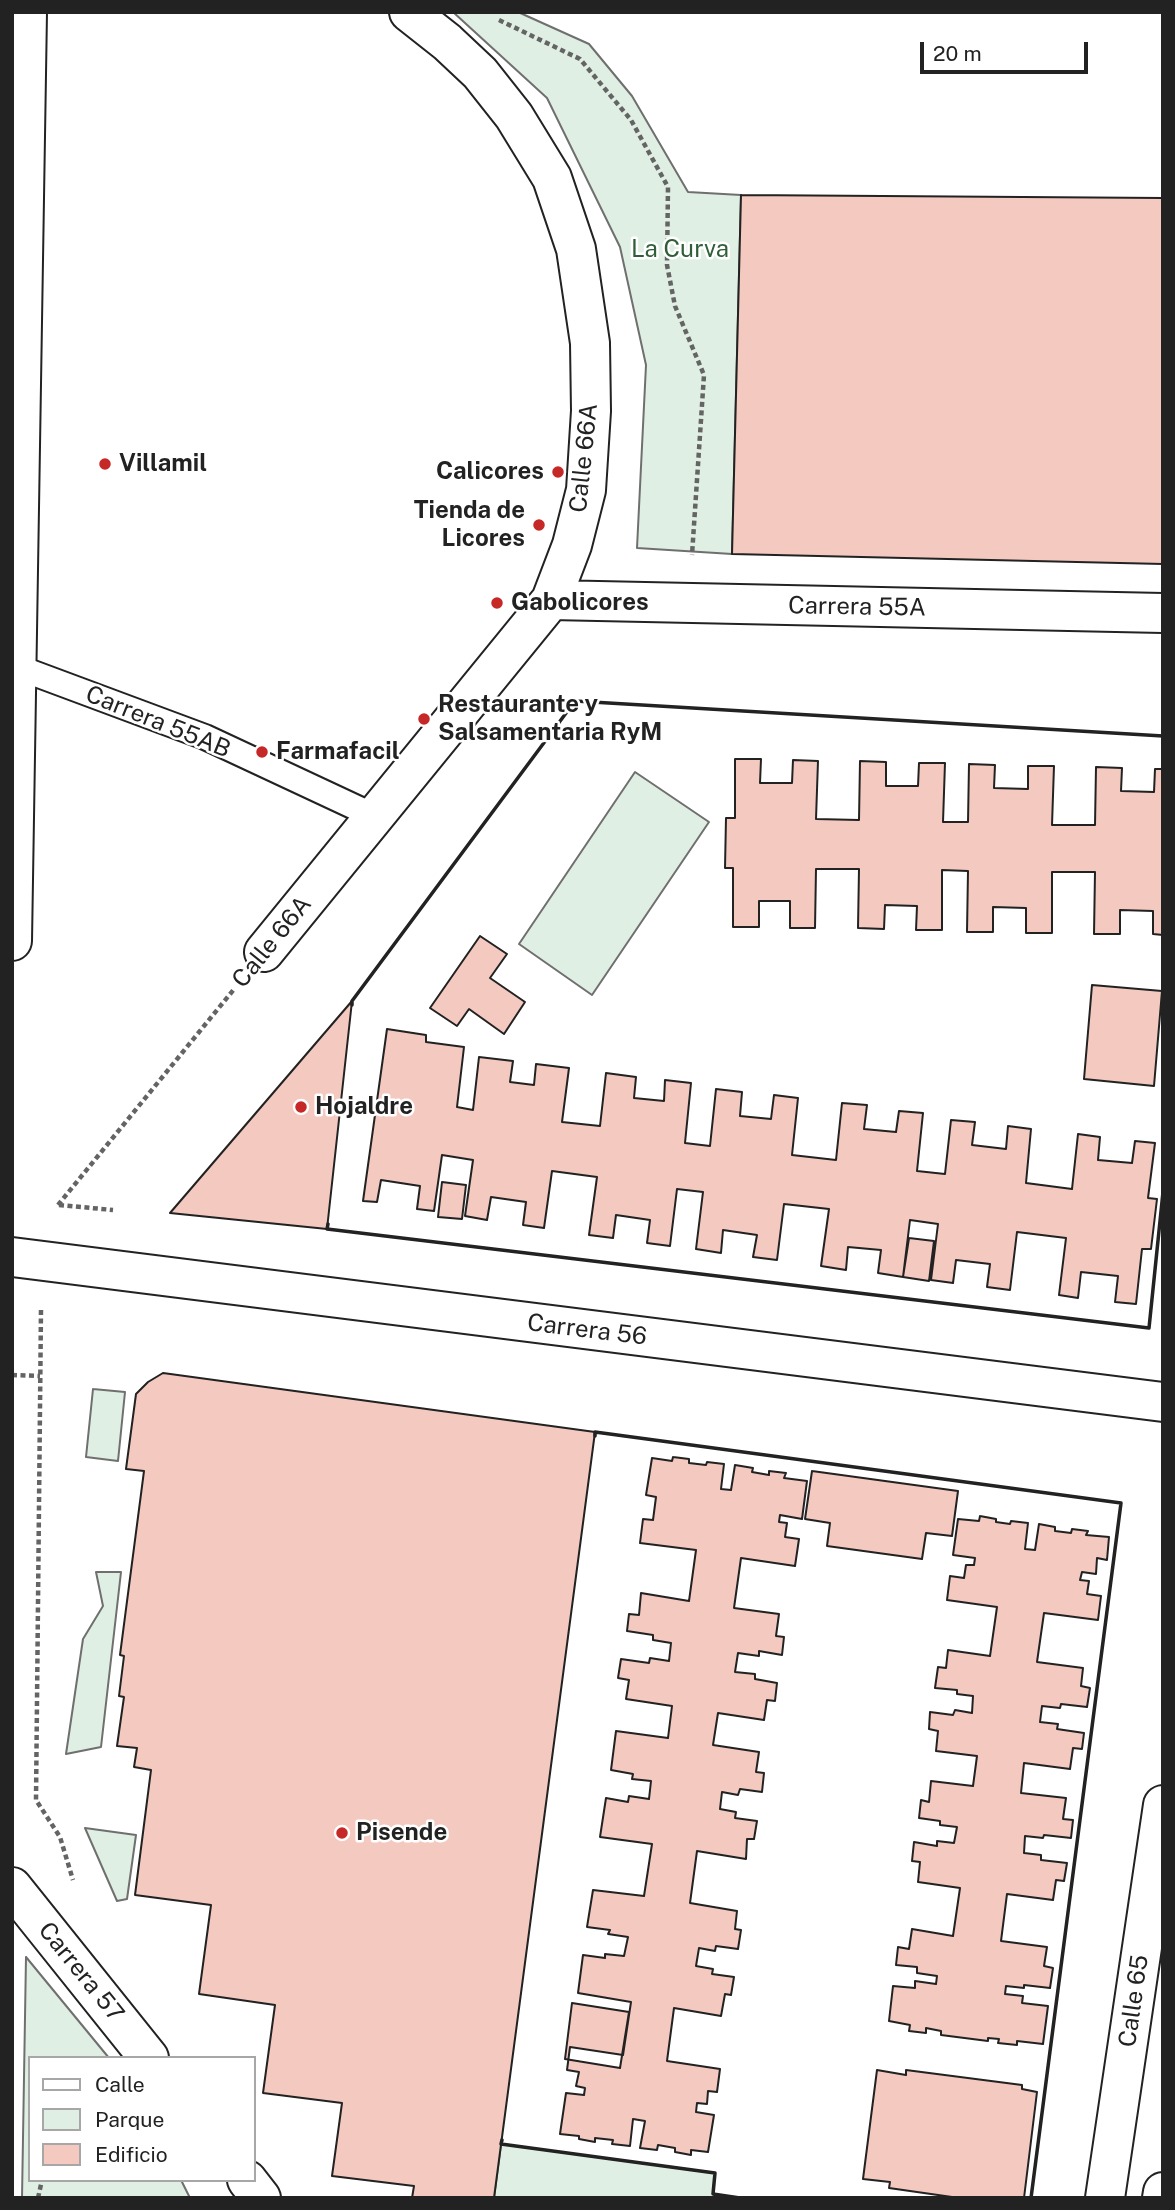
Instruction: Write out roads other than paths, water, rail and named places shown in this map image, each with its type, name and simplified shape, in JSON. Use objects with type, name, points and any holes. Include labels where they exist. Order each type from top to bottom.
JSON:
[{"type":"street","points":[[12,941],[27,30],[45,12]]},
{"type":"street","name":"Calle 66A","points":[[264,953],[551,600],[572,545],[586,490],[591,411],[590,343],[576,249],[552,178],[514,116],[480,73],[409,12]]},
{"type":"street","name":"Carrera 55A","points":[[551,600],[1163,613]]},
{"type":"street","name":"Carrera 56","points":[[12,1257],[1163,1402]]},
{"type":"street","name":"Calle 65","points":[[1105,2198],[1163,1805]]},
{"type":"street","name":"Carrera 57","points":[[12,1887],[147,2056]]},
{"type":"street","points":[[249,2182],[261,2198]]},
{"type":"street","points":[[1162,2198],[1163,2192]]},
{"type":"lane","name":"Carrera 55AB","points":[[17,667],[205,737],[374,816]]},
{"type":"place","name":"Villamil","points":[[105,464]]},
{"type":"place","name":"Calicores","points":[[558,472]]},
{"type":"place","name":"Tienda de Licores","points":[[539,525]]},
{"type":"place","name":"Gabolicores","points":[[497,603]]},
{"type":"place","name":"Restaurante y Salsamentaria RyM","points":[[424,719]]},
{"type":"place","name":"Farmafacil","points":[[262,752]]},
{"type":"place","name":"Hojaldre","points":[[301,1107]]},
{"type":"place","name":"Pisende","points":[[342,1833]]},
{"type":"park label","name":"La Curva","points":[[680,250]]}]
